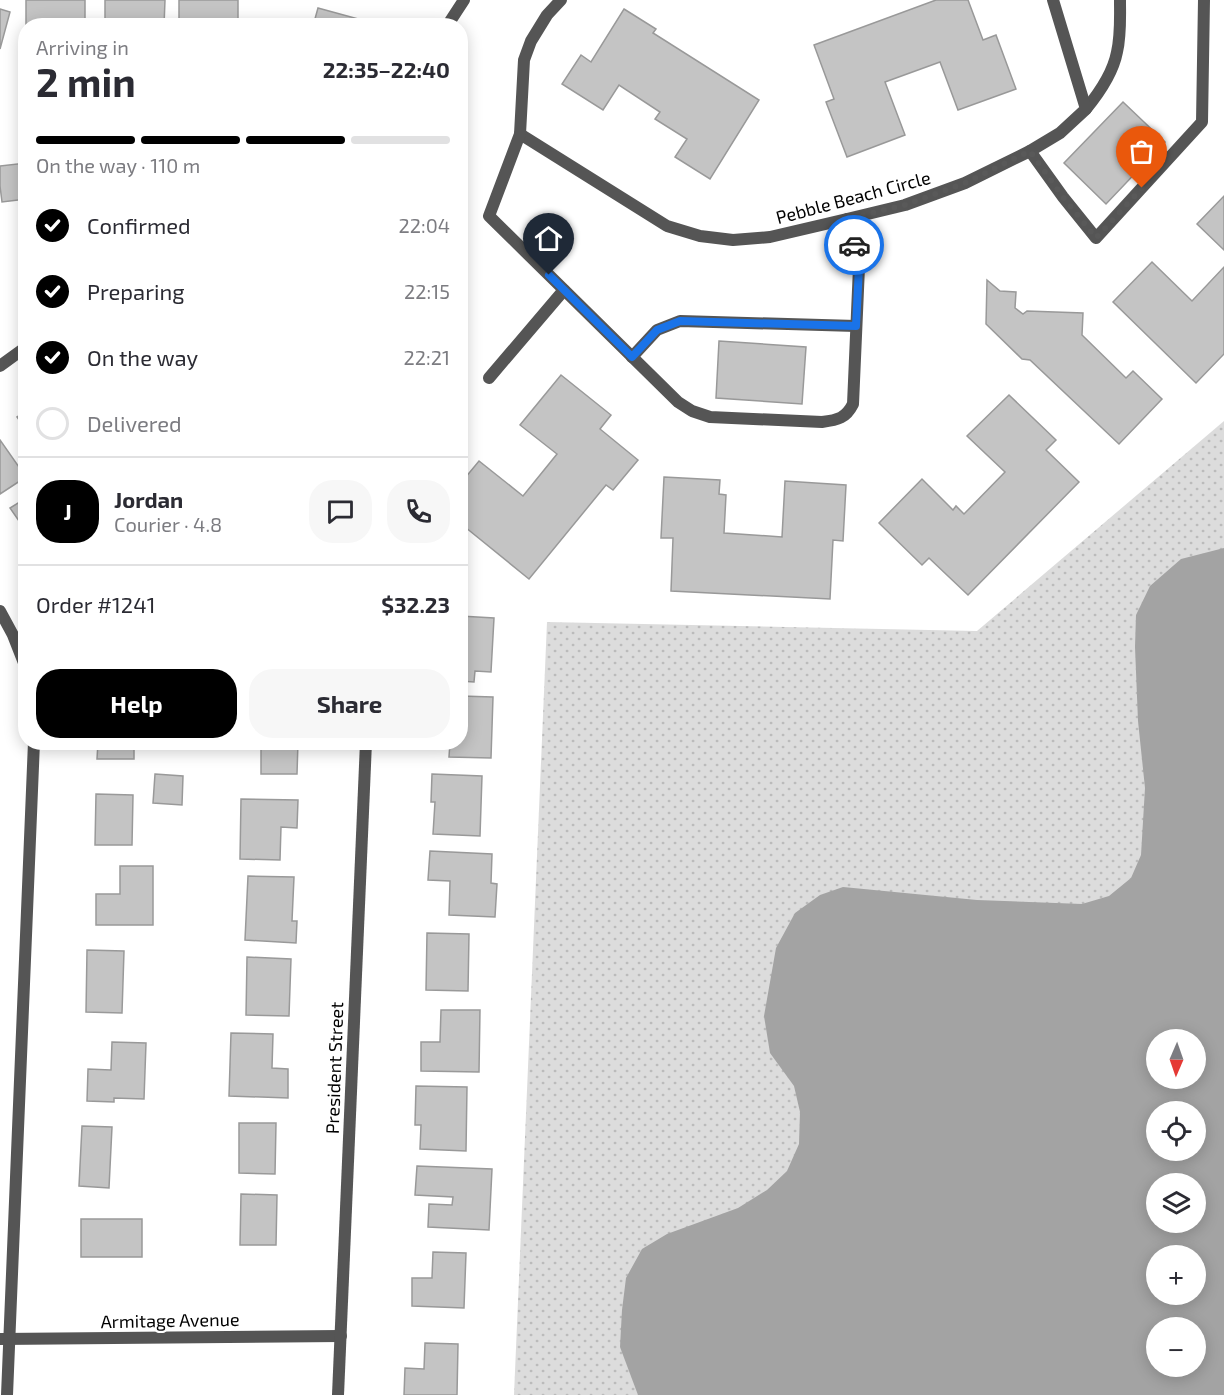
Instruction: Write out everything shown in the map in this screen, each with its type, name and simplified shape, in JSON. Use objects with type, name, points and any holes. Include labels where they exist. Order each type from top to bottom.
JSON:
[{"type":"street","points":[[561,0],[536,32],[524,60],[520,134],[489,216],[678,402],[692,411],[710,417],[822,422],[836,421],[849,413],[853,404],[859,267],[847,219]]},
{"type":"street","points":[[1053,0],[1086,109]]},
{"type":"street","name":"Pebble Beach Circle","points":[[520,134],[667,226],[700,236],[733,240],[770,237],[905,205],[965,183],[1030,151],[1060,133],[1098,96],[1110,74],[1118,51],[1120,0]]},
{"type":"street","points":[[1030,151],[1096,238],[1202,122],[1204,0]]},
{"type":"street","points":[[451,18],[459,2]]},
{"type":"street","points":[[489,378],[564,290]]},
{"type":"street","points":[[632,357],[657,330],[680,321],[856,326]]},
{"type":"street","points":[[0,366],[18,352]]},
{"type":"street","points":[[0,611],[18,648]]},
{"type":"street","points":[[7,1395],[4,1339],[34,750]]},
{"type":"street","name":"President Street","points":[[338,1395],[366,750]]},
{"type":"street","name":"Armitage Avenue","points":[[4,1339],[341,1336]]},
{"type":"shaded area","points":[[1224,421],[1224,1395],[514,1395],[547,622],[977,631]]},
{"type":"shaded area","points":[[1224,548],[1224,1395],[638,1395],[620,1347],[626,1278],[642,1249],[667,1234],[738,1208],[767,1190],[787,1171],[799,1144],[800,1112],[794,1086],[770,1053],[764,1016],[776,948],[795,913],[820,895],[843,887],[977,900],[1082,904],[1109,896],[1131,878],[1141,855],[1145,788],[1138,721],[1136,615],[1150,586],[1181,559]]},
{"type":"building","points":[[26,0],[85,0],[85,18],[26,18]]},
{"type":"building","points":[[105,0],[165,0],[164,18],[105,18]]},
{"type":"building","points":[[179,0],[238,0],[238,18],[179,18]]},
{"type":"building","points":[[936,0],[968,0],[983,40],[996,35],[1016,89],[958,110],[940,62],[885,82],[905,135],[847,157],[826,102],[834,99],[814,45]]},
{"type":"building","points":[[318,8],[355,18],[315,18]]},
{"type":"building","points":[[0,9],[10,12],[0,49]]},
{"type":"building","points":[[624,9],[656,29],[653,33],[759,100],[710,179],[675,157],[687,139],[655,119],[660,112],[619,85],[603,110],[562,84],[581,55],[591,62]]},
{"type":"building","points":[[1123,102],[1165,142],[1106,204],[1064,163]]},
{"type":"building","points":[[18,164],[18,200],[2,202],[0,166]]},
{"type":"building","points":[[1224,196],[1224,250],[1197,224]]},
{"type":"building","points":[[1152,262],[1192,301],[1224,267],[1224,354],[1196,383],[1113,302]]},
{"type":"building","points":[[987,280],[1000,291],[1016,292],[1015,308],[1023,314],[1027,311],[1083,313],[1082,335],[1126,378],[1133,371],[1162,399],[1119,444],[1030,360],[1022,359],[986,324]]},
{"type":"building","points":[[719,341],[806,347],[802,404],[716,398]]},
{"type":"building","points":[[561,375],[611,415],[600,429],[638,460],[613,490],[606,485],[529,579],[468,529],[468,474],[479,461],[523,496],[557,454],[520,425]]},
{"type":"building","points":[[1009,395],[1056,440],[1046,450],[1079,482],[968,595],[929,558],[922,565],[879,523],[922,479],[953,510],[956,506],[964,514],[1005,472],[967,436]]},
{"type":"building","points":[[0,440],[18,466],[18,482],[0,494]]},
{"type":"building","points":[[664,477],[720,480],[719,494],[726,495],[724,533],[782,537],[785,481],[846,485],[843,541],[833,540],[830,599],[671,591],[673,538],[661,538]]},
{"type":"building","points":[[18,503],[18,520],[10,508]]},
{"type":"building","points":[[468,616],[494,618],[491,672],[475,671],[474,682],[468,682]]},
{"type":"building","points":[[468,696],[493,697],[491,758],[449,757],[449,750],[468,750]]},
{"type":"building","points":[[98,750],[134,750],[134,759],[97,759]]},
{"type":"building","points":[[261,750],[298,750],[297,774],[261,774]]},
{"type":"building","points":[[155,774],[183,776],[182,805],[153,803]]},
{"type":"building","points":[[432,774],[482,776],[480,836],[433,834],[435,802],[431,802]]},
{"type":"building","points":[[96,794],[133,795],[132,845],[95,845]]},
{"type":"building","points":[[241,799],[298,800],[297,828],[281,827],[280,860],[240,859]]},
{"type":"building","points":[[430,851],[492,854],[491,883],[497,884],[495,917],[449,915],[450,881],[428,880]]},
{"type":"building","points":[[120,866],[153,866],[153,925],[96,925],[96,894],[120,894]]},
{"type":"building","points":[[248,876],[294,877],[292,921],[297,921],[296,943],[245,940]]},
{"type":"building","points":[[427,933],[469,934],[468,991],[426,990]]},
{"type":"building","points":[[87,950],[124,951],[122,1013],[86,1012]]},
{"type":"building","points":[[247,957],[291,959],[289,1016],[246,1015]]},
{"type":"building","points":[[441,1010],[480,1010],[479,1072],[421,1071],[421,1042],[440,1042]]},
{"type":"building","points":[[231,1033],[273,1034],[272,1068],[288,1069],[288,1098],[229,1096]]},
{"type":"building","points":[[112,1042],[146,1043],[144,1099],[114,1098],[114,1102],[87,1101],[88,1069],[111,1070]]},
{"type":"building","points":[[416,1086],[467,1087],[466,1151],[420,1149],[421,1125],[415,1125]]},
{"type":"building","points":[[239,1123],[276,1123],[275,1174],[239,1173]]},
{"type":"building","points":[[82,1126],[112,1127],[109,1188],[79,1186]]},
{"type":"building","points":[[417,1166],[492,1169],[489,1230],[428,1227],[429,1204],[452,1205],[453,1197],[415,1195]]},
{"type":"building","points":[[241,1194],[277,1195],[276,1245],[240,1245]]},
{"type":"building","points":[[81,1219],[142,1219],[142,1257],[81,1257]]},
{"type":"building","points":[[433,1252],[466,1253],[464,1308],[412,1306],[412,1278],[432,1278]]},
{"type":"building","points":[[425,1343],[458,1344],[457,1395],[404,1395],[405,1368],[424,1369]]},
{"type":"way so far","points":[[854,245],[847,219],[905,205],[965,183],[1030,151],[1096,238],[1142,188]]},
{"type":"route","points":[[549,275],[632,357],[657,330],[680,321],[856,326],[859,267],[854,245]]}]
